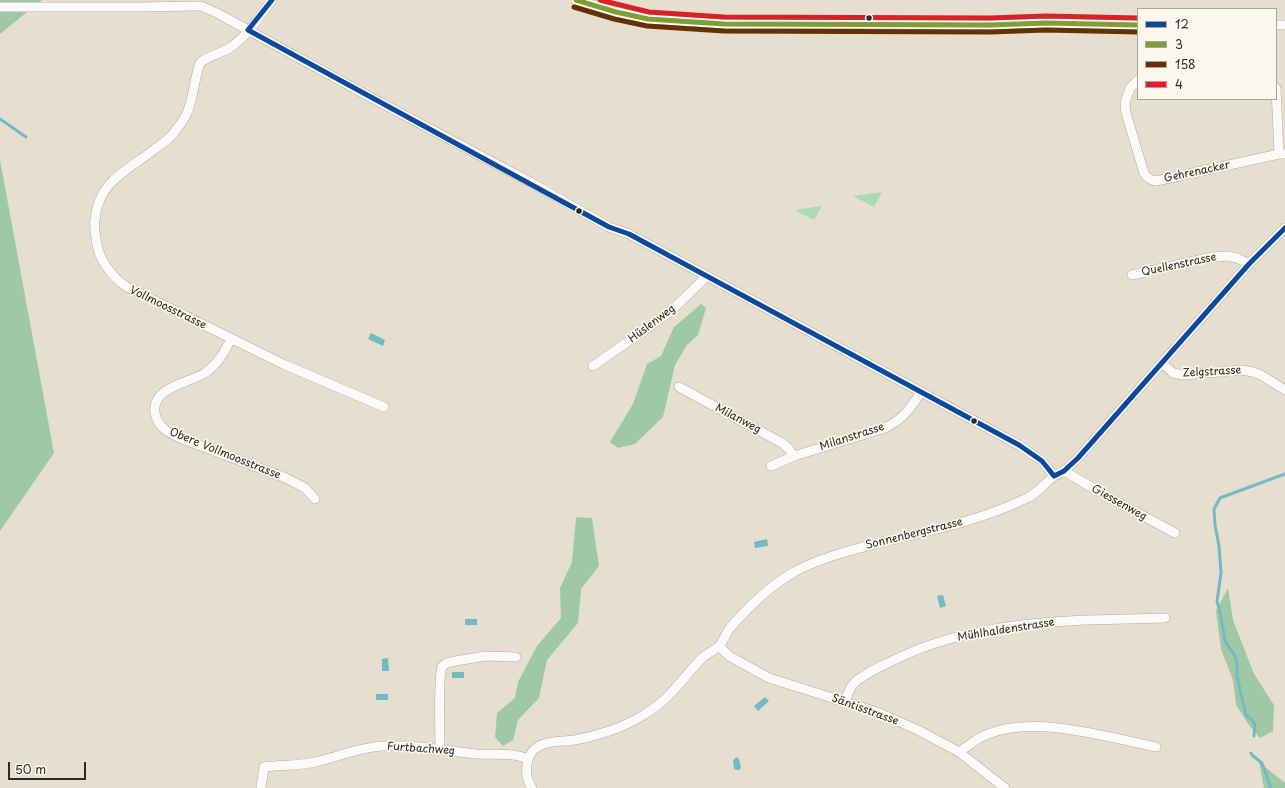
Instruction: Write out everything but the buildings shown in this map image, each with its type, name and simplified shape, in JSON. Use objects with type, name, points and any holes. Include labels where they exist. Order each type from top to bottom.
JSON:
[{"type":"street","points":[[248,30],[272,0]]},
{"type":"street","points":[[576,0],[616,12],[648,19],[724,24],[1137,25]]},
{"type":"street","points":[[0,7],[201,6],[217,13],[602,223],[629,234],[1019,445],[1042,461],[1054,476]]},
{"type":"street","name":"Vollmoosstrasse","points":[[248,30],[232,47],[200,62],[187,113],[172,136],[115,177],[101,194],[94,220],[96,242],[99,253],[107,268],[123,285],[288,366],[384,407]]},
{"type":"street","name":"Gehrenacker","points":[[1137,81],[1130,88],[1127,95],[1125,103],[1126,114],[1144,173],[1150,180],[1156,181],[1282,154],[1277,99]]},
{"type":"street","name":"Sonnenbergstrasse","points":[[528,759],[538,746],[551,742],[576,740],[610,731],[624,726],[658,706],[704,656],[719,646],[729,629],[752,605],[794,572],[817,561],[842,552],[990,514],[1036,493],[1054,476],[1064,471],[1078,458],[1249,264],[1285,228]]},
{"type":"street","name":"Quellenstrasse","points":[[1132,275],[1212,257],[1228,256],[1238,258],[1249,264]]},
{"type":"street","name":"Hüslenweg","points":[[593,366],[670,312],[707,276]]},
{"type":"street","name":"Obere Vollmoosstrasse","points":[[231,339],[216,364],[204,374],[163,392],[154,408],[156,418],[160,426],[180,438],[286,478],[305,488],[315,499]]},
{"type":"street","name":"Zelgstrasse","points":[[1162,364],[1173,373],[1183,375],[1242,370],[1253,372],[1262,375],[1284,390]]},
{"type":"street","name":"Milanweg","points":[[679,387],[782,443],[794,456]]},
{"type":"street","name":"Milanstrasse","points":[[771,466],[794,456],[885,428],[907,412],[921,392]]},
{"type":"street","name":"Giessenweg","points":[[1064,471],[1117,502],[1175,533]]},
{"type":"street","name":"Mühlhaldenstrasse","points":[[845,701],[852,686],[867,674],[904,655],[951,638],[1011,627],[1054,622],[1165,618]]},
{"type":"street","name":"Säntisstrasse","points":[[719,646],[729,656],[769,678],[877,712],[918,730],[959,752],[1005,788]]},
{"type":"street","points":[[440,749],[440,682],[442,667],[450,662],[479,657],[516,657]]},
{"type":"street","points":[[959,752],[988,734],[1011,728],[1034,727],[1062,728],[1156,747]]},
{"type":"street","name":"Furtbachweg","points":[[261,788],[264,767],[298,765],[316,762],[359,750],[382,746],[405,746],[478,754],[521,756],[528,759]]},
{"type":"street","points":[[528,759],[526,771],[528,783],[532,788]]},
{"type":"green space","points":[[0,0],[42,0],[0,34]]},
{"type":"green space","points":[[0,160],[54,453],[0,531]]},
{"type":"green space","points":[[882,192],[874,207],[853,196]]},
{"type":"green space","points":[[822,206],[814,220],[795,210]]},
{"type":"green space","points":[[701,304],[706,308],[698,335],[687,345],[675,365],[663,417],[635,444],[618,448],[610,442],[633,404],[647,364],[661,356],[674,327]]},
{"type":"green space","points":[[576,517],[592,518],[599,566],[581,589],[578,623],[547,660],[539,698],[518,720],[513,740],[503,746],[495,737],[497,713],[515,698],[518,682],[537,646],[561,618],[560,588],[572,562]]},
{"type":"green space","points":[[1228,588],[1233,620],[1254,674],[1274,705],[1273,731],[1260,738],[1249,725],[1236,705],[1233,680],[1221,649],[1216,611]]},
{"type":"green space","points":[[1259,762],[1285,783],[1285,788],[1264,788]]},
{"type":"water","points":[[371,333],[385,340],[383,346],[368,339]]},
{"type":"water","points":[[767,539],[768,546],[755,548],[754,542]]},
{"type":"water","points":[[943,595],[946,606],[940,608],[937,596]]},
{"type":"water","points":[[465,619],[477,619],[477,625],[465,625]]},
{"type":"water","points":[[388,658],[389,671],[382,671],[382,659]]},
{"type":"water","points":[[452,672],[464,672],[464,678],[452,678]]},
{"type":"water","points":[[376,694],[388,694],[388,700],[376,700]]},
{"type":"water","points":[[765,697],[769,701],[758,711],[754,706]]},
{"type":"water","points":[[737,757],[741,768],[739,770],[734,769],[733,760]]},
{"type":"waterway","points":[[0,119],[26,137]]},
{"type":"waterway","points":[[1254,736],[1255,724],[1246,715],[1237,677],[1235,656],[1225,641],[1217,601],[1221,573],[1214,509],[1220,498],[1285,474]]},
{"type":"waterway","points":[[1251,753],[1262,763],[1271,788]]},
{"type":"transit line","name":"12","points":[[248,30],[272,0]]},
{"type":"transit line","name":"3","points":[[576,0],[616,12],[648,19],[724,24],[990,25],[1046,23],[1137,25]]},
{"type":"transit line","name":"4","points":[[600,0],[649,12],[724,17],[990,18],[1046,16],[1137,18]]},
{"type":"transit line","name":"158","points":[[574,7],[614,19],[647,26],[724,31],[990,32],[1046,30],[1137,32]]},
{"type":"transit line","name":"12","points":[[248,30],[609,227],[629,234],[1019,445],[1042,461],[1054,476]]},
{"type":"transit line","name":"12","points":[[1054,476],[1064,471],[1078,458],[1249,264],[1285,228]]}]
